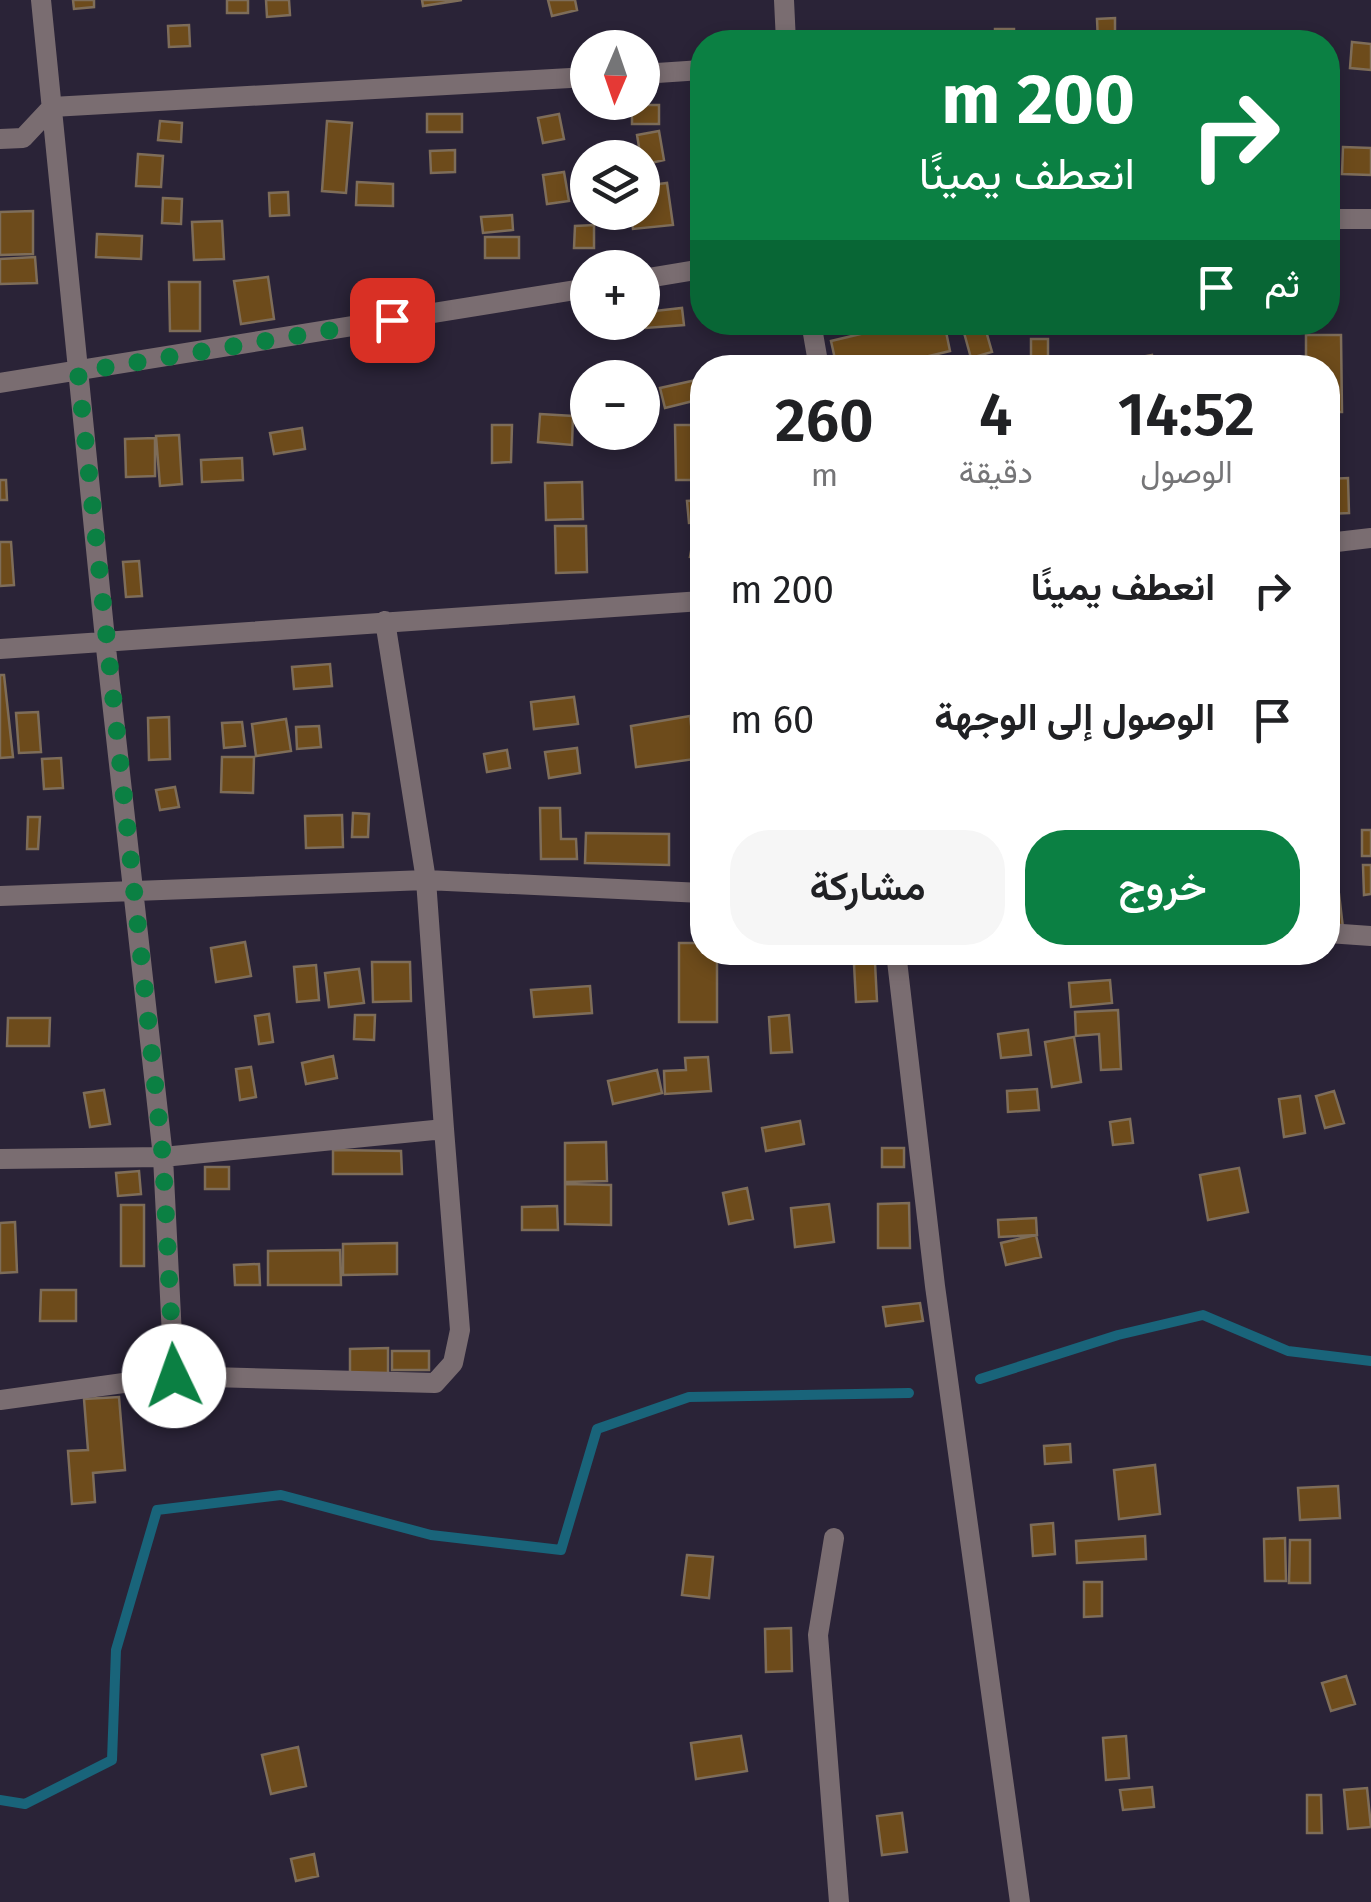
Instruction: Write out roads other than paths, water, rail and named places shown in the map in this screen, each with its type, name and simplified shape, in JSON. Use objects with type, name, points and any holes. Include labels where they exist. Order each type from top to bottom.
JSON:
[{"type":"street","points":[[41,0],[105,640],[163,1158],[174,1376]]},
{"type":"street","points":[[784,0],[785,30]]},
{"type":"street","points":[[660,73],[690,71]]},
{"type":"street","points":[[0,138],[22,138],[52,107],[570,78]]},
{"type":"street","points":[[1340,219],[1371,219]]},
{"type":"street","points":[[660,276],[690,271]]},
{"type":"street","points":[[0,383],[570,291]]},
{"type":"street","points":[[1340,541],[1371,538]]},
{"type":"street","points":[[0,649],[690,602]]},
{"type":"street","points":[[0,1400],[174,1376],[434,1383],[454,1363],[460,1330],[426,880],[385,621]]},
{"type":"street","points":[[0,896],[133,888],[426,880],[690,892]]},
{"type":"street","points":[[1340,934],[1371,936]]},
{"type":"street","points":[[898,965],[937,1305],[1020,1902]]},
{"type":"street","points":[[0,1159],[163,1158],[444,1128]]},
{"type":"street","points":[[834,1538],[818,1634],[839,1902]]},
{"type":"waterway","points":[[980,1379],[1118,1335],[1203,1315],[1288,1351],[1371,1361]]},
{"type":"waterway","points":[[0,1800],[25,1804],[112,1760],[116,1650],[157,1510],[281,1495],[431,1535],[561,1550],[597,1429],[689,1397],[909,1393]]}]
